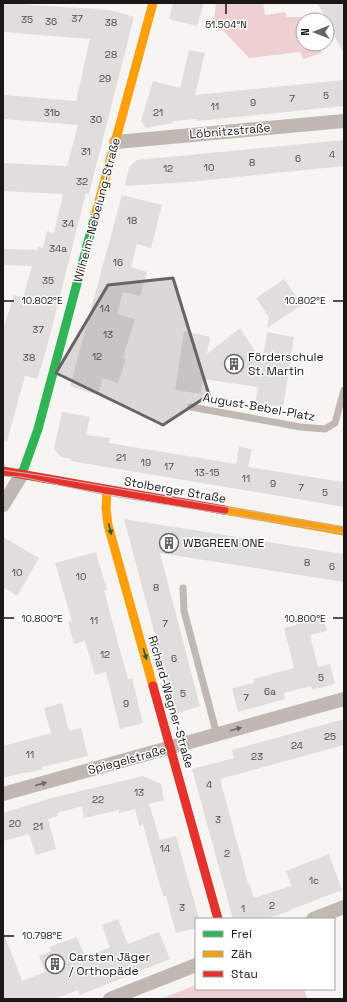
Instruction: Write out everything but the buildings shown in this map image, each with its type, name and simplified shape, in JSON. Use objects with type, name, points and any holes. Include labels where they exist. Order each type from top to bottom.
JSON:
[{"type":"street","name":"Wilhelm-Nebelung-Straße","points":[[3,505],[22,474],[38,429],[153,3]]},
{"type":"street","name":"Löbnitzstraße","points":[[116,142],[344,121]]},
{"type":"street","name":"Stolberger Straße","points":[[3,470],[107,490],[344,530]]},
{"type":"street","name":"Richard-Wagner-Straße","points":[[107,490],[106,508],[108,524],[218,918]]},
{"type":"street","name":"Spiegelstraße","points":[[3,794],[344,699]]},
{"type":"street","points":[[316,918],[344,907]]},
{"type":"street","points":[[110,999],[195,965]]},
{"type":"lane","name":"August-Bebel-Platz","points":[[191,407],[300,427],[325,429],[335,423],[344,390]]},
{"type":"lane","points":[[183,588],[184,611],[216,735]]},
{"type":"highlighted area","points":[[173,278],[209,395],[163,425],[56,373],[108,285]]},
{"type":"shaded area","points":[[216,3],[263,3],[265,15],[285,12],[287,17],[295,17],[295,52],[300,52],[249,58],[214,21]]},
{"type":"shaded area","points":[[300,52],[322,53],[303,59]]},
{"type":"shaded area","points":[[195,985],[195,990],[304,990],[307,999],[160,999]]},
{"type":"tram line","points":[[3,470],[344,527]]},
{"type":"tram line","points":[[3,476],[21,477],[106,495],[344,533]]},
{"type":"traffic: fast","points":[[22,474],[38,429],[95,216]]},
{"type":"traffic: slow","points":[[95,216],[153,3]]},
{"type":"traffic: slow","points":[[107,490],[106,508],[108,525],[153,686]]},
{"type":"traffic: slow","points":[[224,510],[344,531]]},
{"type":"traffic: jam","points":[[3,471],[224,510]]},
{"type":"traffic: jam","points":[[153,686],[218,918]]},
{"type":"place","name":"Förderschule St. Martin","points":[[234,364]]},
{"type":"place","name":"WBGREEN ONE","points":[[169,543]]},
{"type":"place","name":"Carsten Jäger / Orthopäde","points":[[55,964]]}]
